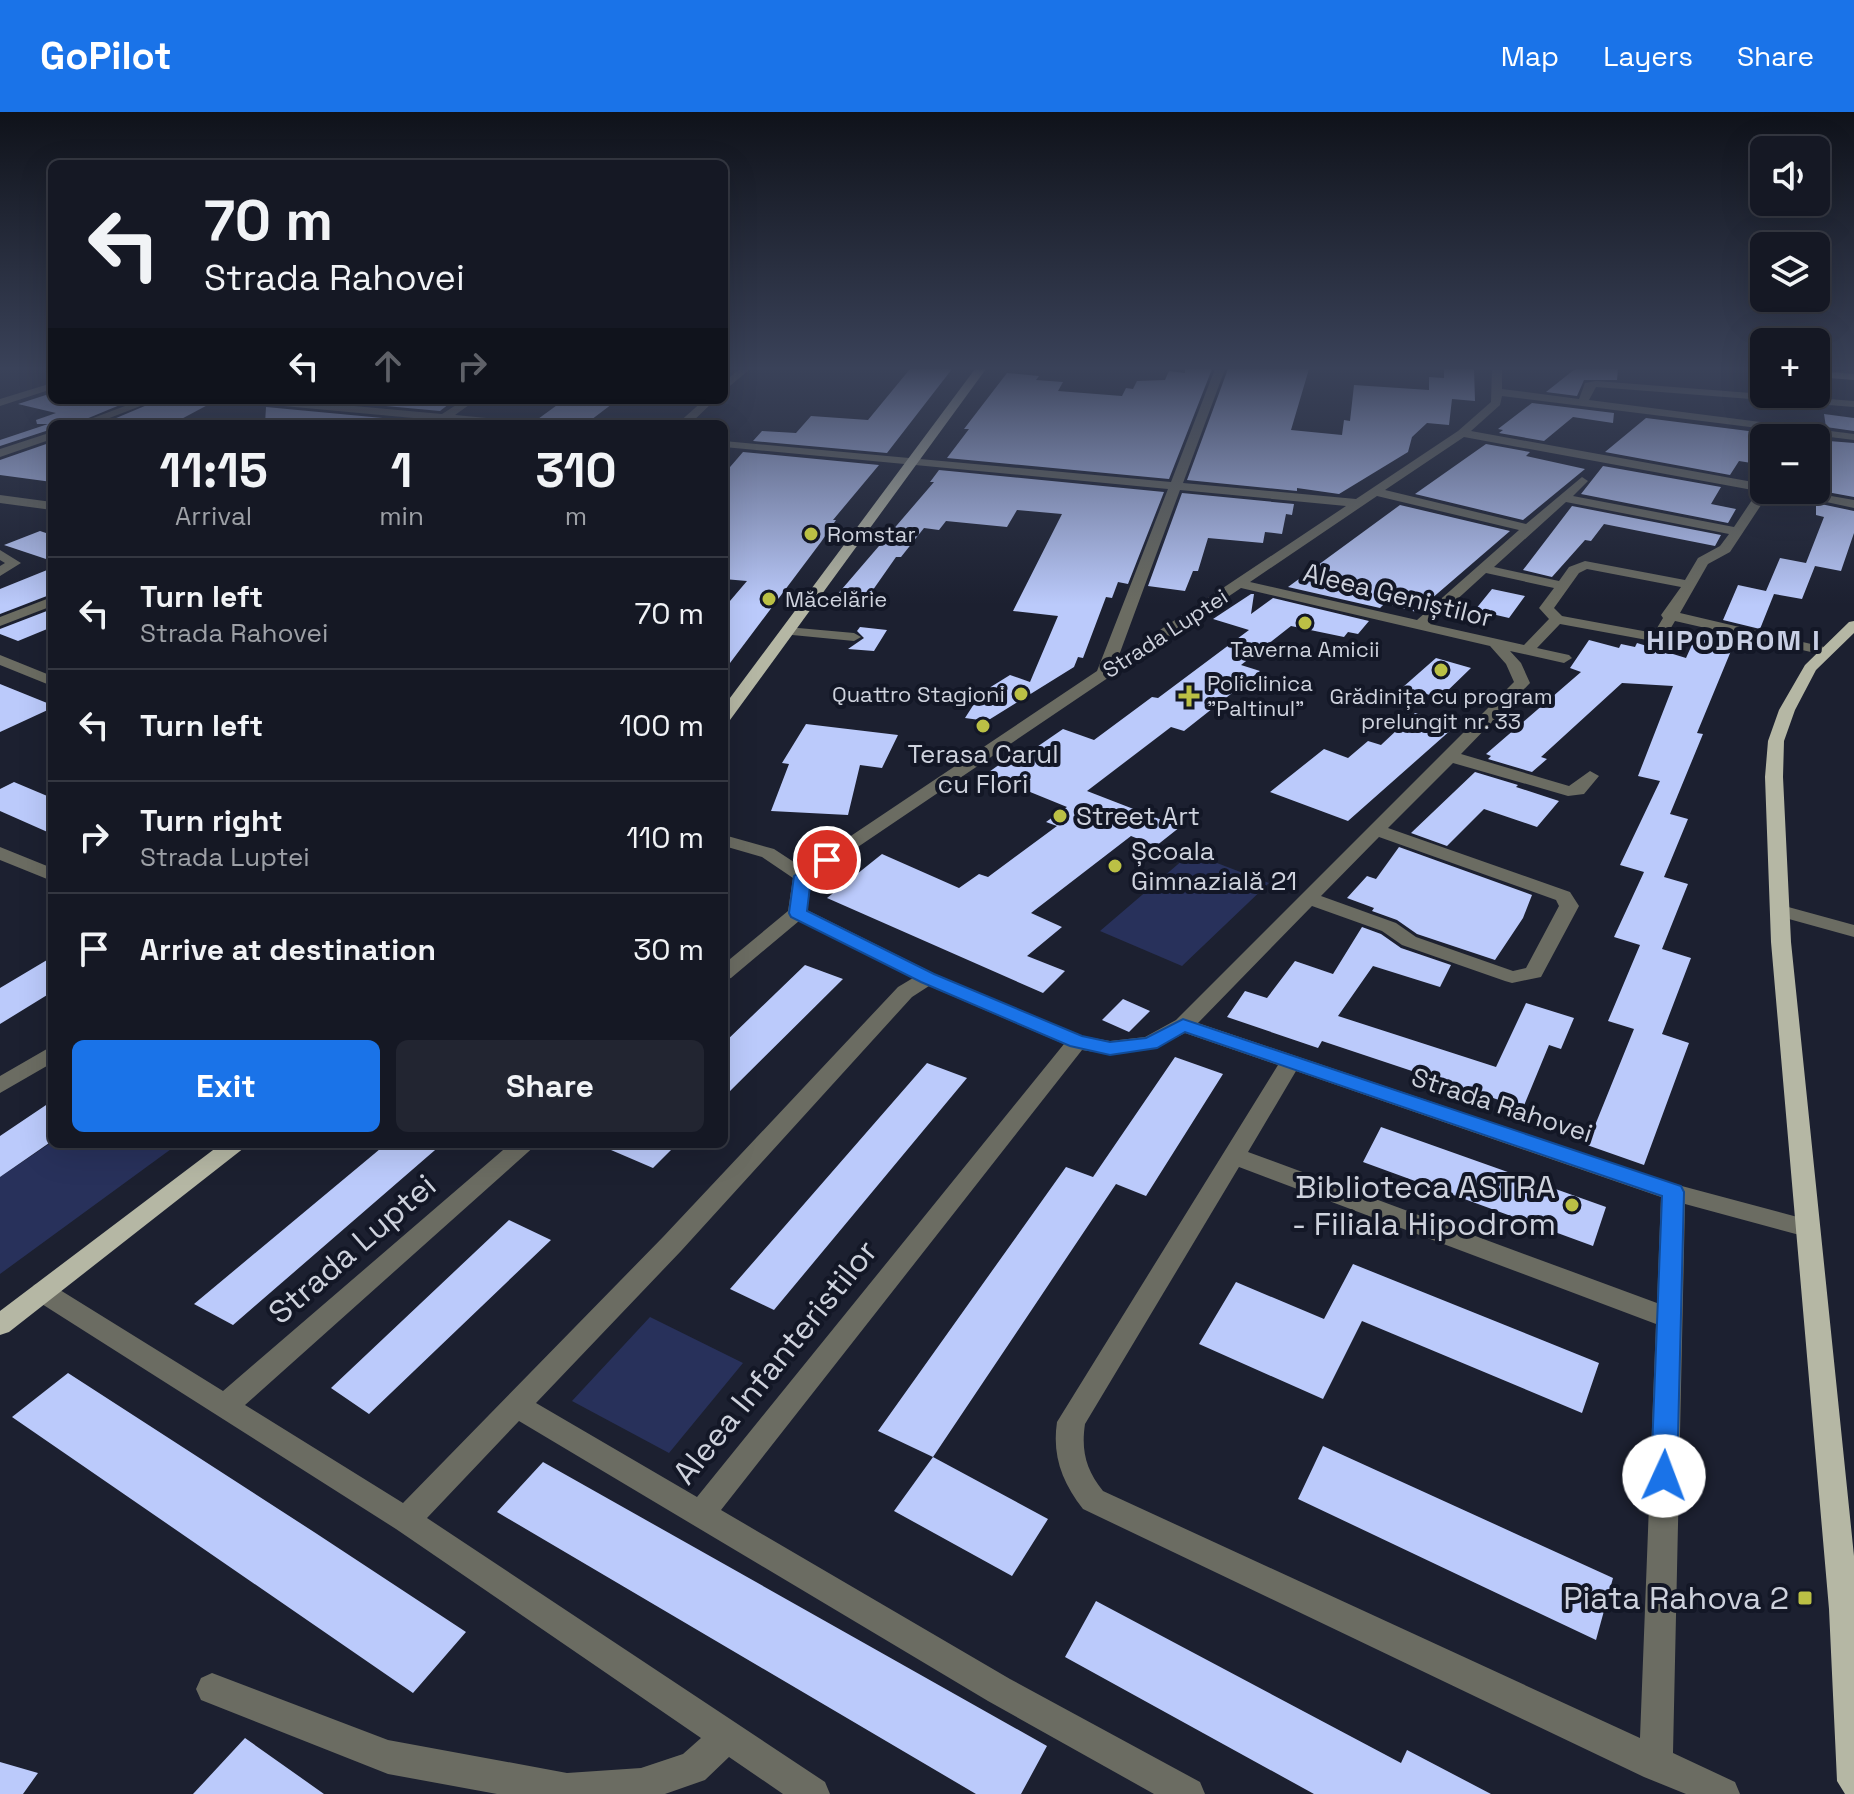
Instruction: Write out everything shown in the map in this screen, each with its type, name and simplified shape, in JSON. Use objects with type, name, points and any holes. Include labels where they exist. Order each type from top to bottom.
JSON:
[{"type":"main road","points":[[730,701],[787,631],[923,447]]},
{"type":"main road","points":[[1854,625],[1824,651],[1787,710],[1776,741],[1774,820],[1807,1228],[1844,1609],[1854,1781]]},
{"type":"main road","points":[[0,1325],[232,1148]]},
{"type":"street","points":[[758,447],[1359,503]]},
{"type":"street","points":[[1105,671],[1189,447]]},
{"type":"street","name":"Strada Luptei","points":[[803,876],[1441,447]]},
{"type":"street","points":[[1540,447],[1750,486]]},
{"type":"street","points":[[1420,625],[1582,481]]},
{"type":"street","points":[[1377,492],[1531,529]]},
{"type":"street","points":[[1565,498],[1735,531]]},
{"type":"street","points":[[0,499],[48,505]]},
{"type":"street","points":[[1830,500],[1854,504]]},
{"type":"street","points":[[0,511],[24,502]]},
{"type":"street","points":[[1687,584],[1585,565],[1574,570],[1546,608],[1557,619],[1654,639],[1687,584],[1708,556],[1725,549],[1754,504]]},
{"type":"street","points":[[0,554],[14,563],[0,572]]},
{"type":"street","points":[[1485,569],[1564,586]]},
{"type":"street","name":"Aleea Geniștilor","points":[[797,913],[928,978],[1077,1042],[1110,1048],[1150,1043],[1183,1025],[1522,683],[1513,663],[1495,643],[1241,584]]},
{"type":"street","points":[[0,622],[48,603]]},
{"type":"street","points":[[1668,615],[1824,651]]},
{"type":"street","points":[[1527,650],[1557,619]]},
{"type":"street","points":[[787,631],[854,637]]},
{"type":"street","points":[[1495,643],[1564,658]]},
{"type":"street","points":[[0,660],[48,679]]},
{"type":"street","points":[[1452,757],[1568,791],[1578,790],[1590,776]]},
{"type":"street","points":[[1311,899],[1389,927],[1409,941],[1512,977],[1534,973],[1569,906],[1563,896],[1378,831]]},
{"type":"street","points":[[728,841],[768,853],[803,876],[797,913],[728,971]]},
{"type":"street","points":[[0,853],[48,873]]},
{"type":"street","points":[[1781,911],[1854,931]]},
{"type":"street","points":[[406,1520],[518,1406],[905,992],[928,978]]},
{"type":"street","name":"Strada Rahovei","points":[[1183,1025],[1673,1192],[1807,1228]]},
{"type":"street","name":"Aleea Infanteristilor","points":[[518,1406],[700,1515],[1077,1042]]},
{"type":"street","points":[[0,1086],[48,1056]]},
{"type":"street","points":[[1290,1064],[1071,1422],[1069,1462],[1078,1482],[1093,1500],[1723,1794]]},
{"type":"street","name":"Strada Luptei","points":[[225,1406],[520,1148]]},
{"type":"street","points":[[1234,1156],[1669,1318]]},
{"type":"street","points":[[1656,1765],[1673,1192]]},
{"type":"street","points":[[43,1292],[406,1520],[813,1794]]},
{"type":"street","points":[[700,1515],[999,1690],[1188,1794]]},
{"type":"street","points":[[212,1689],[388,1757],[567,1790],[641,1785],[693,1768],[727,1736]]},
{"type":"shaded area","points":[[1191,853],[1269,883],[1182,966],[1100,931]]},
{"type":"shaded area","points":[[48,1145],[48,1148],[173,1148],[0,1274],[0,1177]]},
{"type":"shaded area","points":[[650,1317],[743,1363],[669,1453],[572,1401]]},
{"type":"building","points":[[36,447],[48,447],[48,481],[0,475],[0,460]]},
{"type":"building","points":[[826,447],[891,447],[887,453]]},
{"type":"building","points":[[955,447],[1181,447],[1169,479],[947,458]]},
{"type":"building","points":[[1199,447],[1409,447],[1408,452],[1339,494],[1187,480]]},
{"type":"building","points":[[1481,447],[1530,452],[1526,456],[1585,469],[1523,520],[1415,494]]},
{"type":"building","points":[[1610,447],[1750,447],[1750,463],[1739,461],[1730,475],[1605,452]]},
{"type":"building","points":[[1830,447],[1854,447],[1854,497],[1830,493]]},
{"type":"building","points":[[743,452],[879,465],[833,520],[836,520],[821,542],[728,666],[728,603],[747,581],[728,579],[728,469]]},
{"type":"building","points":[[1603,466],[1721,487],[1711,504],[1736,509],[1728,523],[1581,494]]},
{"type":"building","points":[[939,470],[1164,492],[1128,584],[1118,582],[1112,598],[1106,597],[1083,658],[1078,657],[1074,667],[987,721],[965,718],[981,693],[1010,675],[1030,682],[1058,616],[1013,611],[1062,514],[1017,510],[1007,527],[946,521],[939,530],[924,528],[901,557],[896,557],[861,607],[830,603],[934,482],[930,482]]},
{"type":"building","points":[[1182,493],[1294,504],[1292,515],[1286,514],[1282,534],[1265,532],[1263,543],[1208,538],[1198,571],[1193,571],[1185,591],[1148,586]]},
{"type":"building","points":[[1816,504],[1854,511],[1854,533],[1841,571],[1815,566],[1802,599],[1774,594],[1760,629],[1723,620],[1738,585],[1766,591],[1780,558],[1806,563],[1824,517],[1816,515]]},
{"type":"building","points":[[1400,505],[1510,531],[1416,612],[1385,603],[1380,608],[1288,587]]},
{"type":"building","points":[[1572,506],[1721,535],[1715,546],[1604,524],[1591,541],[1585,540],[1552,577],[1523,570]]},
{"type":"building","points":[[40,531],[48,534],[48,560],[4,545]]},
{"type":"building","points":[[48,570],[48,596],[0,614],[0,589]]},
{"type":"building","points":[[1492,589],[1525,596],[1509,618],[1475,610]]},
{"type":"building","points":[[1254,594],[1251,614],[1273,598],[1369,621],[1358,634],[1348,632],[1344,637],[1291,626],[1241,665],[1260,671],[1184,731],[1171,727],[1087,791],[1180,827],[1156,846],[1131,836],[1031,913],[1062,927],[1027,956],[1065,971],[1043,993],[827,898],[882,854],[959,888],[979,874],[988,877],[1057,826],[1046,822],[1067,807],[986,774],[1023,748],[1031,751],[1063,729],[1094,740],[1152,697],[1158,698],[1249,630],[1213,619]]},
{"type":"building","points":[[48,611],[48,629],[18,641],[0,634],[0,629]]},
{"type":"building","points":[[860,627],[887,630],[874,651],[848,649],[864,638],[857,631]]},
{"type":"building","points":[[1695,638],[1733,646],[1697,733],[1703,734],[1670,814],[1688,819],[1664,877],[1688,884],[1662,949],[1691,958],[1662,1034],[1689,1043],[1644,1165],[1587,1145],[1634,1029],[1608,1021],[1640,945],[1614,937],[1644,872],[1620,865],[1660,781],[1638,776],[1673,686],[1622,683],[1541,757],[1547,759],[1532,772],[1488,759],[1491,756],[1486,754],[1581,672],[1570,668],[1589,640],[1619,648],[1621,644],[1635,647],[1637,643],[1686,658]]},
{"type":"building","name":"Grădinița cu program prelungit nr. 33","points":[[1436,658],[1471,668],[1440,698],[1403,687]]},
{"type":"building","points":[[0,684],[48,703],[48,710],[0,732]]},
{"type":"building","points":[[1415,713],[1442,722],[1439,725],[1452,729],[1348,821],[1270,792],[1324,749],[1348,758],[1368,741],[1381,745]]},
{"type":"building","points":[[806,724],[898,735],[882,768],[860,765],[848,815],[771,811],[789,764],[782,763]]},
{"type":"building","points":[[1475,772],[1559,801],[1537,827],[1484,809],[1447,846],[1411,833]]},
{"type":"building","points":[[14,782],[48,796],[48,832],[0,811],[0,789]]},
{"type":"building","points":[[1399,847],[1532,895],[1523,918],[1495,960],[1417,934],[1397,920],[1372,911],[1374,908],[1347,898],[1367,876],[1376,879]]},
{"type":"building","points":[[1362,927],[1381,934],[1401,948],[1451,965],[1440,987],[1373,966],[1338,1016],[1496,1067],[1526,1003],[1574,1018],[1561,1049],[1549,1045],[1523,1108],[1322,1041],[1318,1048],[1227,1017],[1245,991],[1267,998],[1295,961],[1333,974]]},
{"type":"building","points":[[48,959],[48,994],[0,1024],[0,988]]},
{"type":"building","points":[[805,965],[843,979],[728,1093],[728,1039]]},
{"type":"building","points":[[1123,999],[1150,1011],[1129,1032],[1102,1020]]},
{"type":"building","points":[[1175,1057],[1223,1074],[1146,1196],[1116,1184],[933,1457],[878,1431],[1066,1167],[1093,1177]]},
{"type":"building","points":[[927,1063],[967,1078],[774,1310],[730,1289]]},
{"type":"building","points":[[48,1104],[48,1144],[0,1177],[0,1136]]},
{"type":"building","points":[[1381,1127],[1606,1207],[1593,1246],[1363,1162]]},
{"type":"building","points":[[381,1148],[437,1148],[233,1325],[194,1304]]},
{"type":"building","points":[[606,1148],[673,1148],[653,1168]]},
{"type":"building","points":[[509,1220],[551,1240],[369,1414],[331,1388]]},
{"type":"building","points":[[1353,1264],[1599,1363],[1582,1413],[1362,1321],[1323,1399],[1199,1344],[1236,1282],[1324,1319]]},
{"type":"building","points":[[68,1373],[466,1632],[413,1693],[12,1417]]},
{"type":"building","points":[[1323,1446],[1613,1578],[1596,1640],[1298,1499]]},
{"type":"building","points":[[933,1457],[1048,1519],[1012,1576],[894,1511]]},
{"type":"building","points":[[543,1462],[1047,1746],[1021,1794],[976,1794],[497,1512]]},
{"type":"building","points":[[1096,1601],[1401,1763],[1407,1750],[1491,1794],[1314,1794],[1065,1657]]},
{"type":"building","points":[[245,1738],[324,1794],[193,1794]]},
{"type":"building","points":[[0,1762],[38,1773],[23,1794],[0,1794]]},
{"type":"place","name":"Romstar","points":[[811,534]]},
{"type":"place","name":"Măcelărie","points":[[769,599]]},
{"type":"place","name":"Taverna Amicii","points":[[1305,623]]},
{"type":"place","name":"Grădinița cu program prelungit nr. 33","points":[[1441,670]]},
{"type":"place","name":"Quattro Stagioni","points":[[1021,694]]},
{"type":"place","name":"Policlinica \"Paltinul\"","points":[[1189,696]]},
{"type":"place","name":"Terasa Carul cu Flori","points":[[983,726]]},
{"type":"place","name":"Street Art","points":[[1060,816]]},
{"type":"place","name":"Școala Gimnazială 21","points":[[1115,866]]},
{"type":"place","name":"Biblioteca ASTRA - Filiala Hipodrom","points":[[1572,1205]]},
{"type":"place","name":"Piata Rahova 2","points":[[1805,1598]]},
{"type":"district","name":"HIPODROM I","points":[[1734,640]]},
{"type":"route","points":[[827,860],[803,876],[797,913],[928,978],[1077,1042],[1110,1048],[1150,1043],[1183,1025],[1673,1192],[1664,1476]]}]
